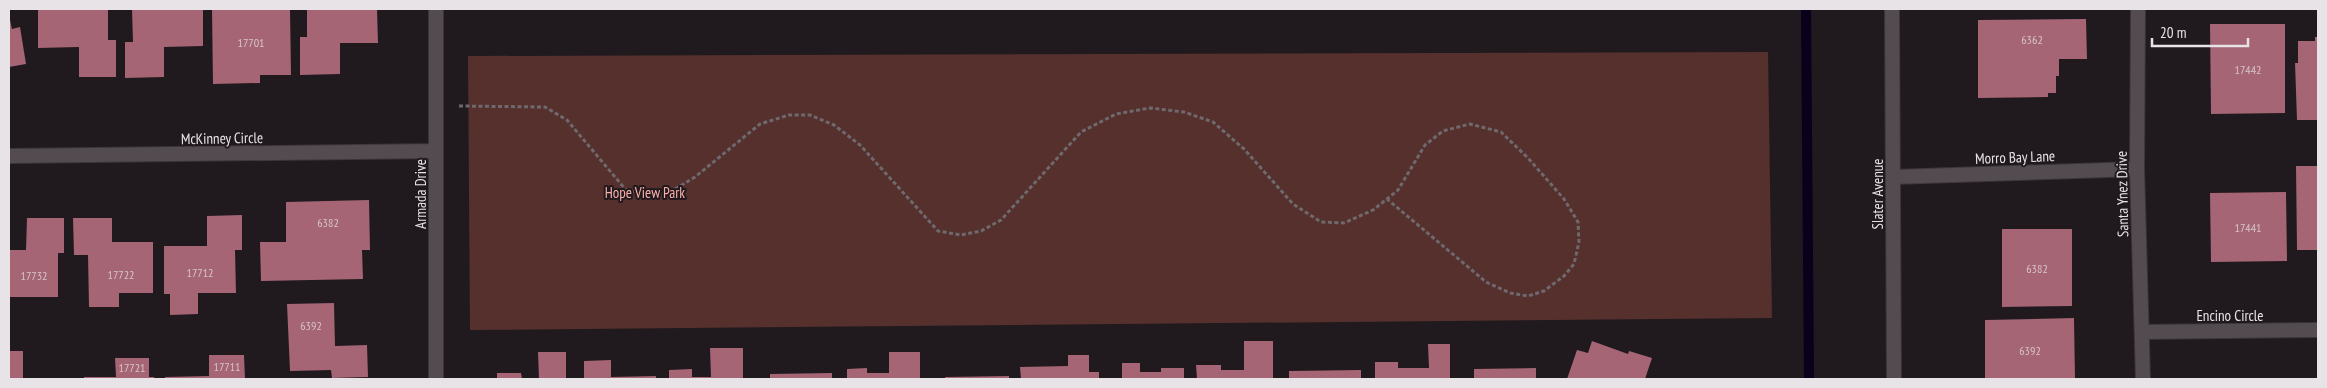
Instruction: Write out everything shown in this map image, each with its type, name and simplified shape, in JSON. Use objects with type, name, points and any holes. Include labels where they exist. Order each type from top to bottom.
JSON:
[{"type":"street","name":"Armada Drive","points":[[436,9],[436,379]]},
{"type":"street","name":"Slater Avenue","points":[[1892,9],[1894,379]]},
{"type":"street","name":"Santa Ynez Drive","points":[[2138,9],[2137,169],[2143,379]]},
{"type":"street","name":"McKinney Circle","points":[[9,156],[436,151]]},
{"type":"street","name":"Morro Bay Lane","points":[[1893,177],[2137,169]]},
{"type":"street","name":"Encino Circle","points":[[2142,332],[2318,330]]},
{"type":"path","points":[[436,106],[545,106],[567,120],[626,190],[651,196],[677,188],[695,177],[760,124],[789,116],[810,114],[834,125],[860,145],[938,231],[961,235],[981,231],[1001,220],[1081,132],[1116,114],[1150,108],[1184,112],[1212,122],[1244,149],[1293,204],[1321,222],[1344,223],[1373,210],[1398,190],[1425,145],[1443,131],[1470,124],[1501,132],[1528,158],[1558,192],[1578,222],[1579,242],[1574,264],[1564,276],[1544,291],[1528,296],[1510,292],[1486,282],[1387,199]]},
{"type":"green space","name":"Hope View Park","points":[[1768,52],[1772,318],[470,330],[468,56]]},
{"type":"building","points":[[38,9],[108,9],[108,40],[116,40],[116,77],[79,77],[79,47],[38,48]]},
{"type":"building","points":[[132,9],[203,9],[203,46],[164,47],[164,77],[125,78],[125,42],[133,42]]},
{"type":"building","points":[[212,9],[290,9],[291,75],[260,75],[260,83],[213,84]]},
{"type":"building","points":[[307,9],[377,9],[378,43],[340,43],[340,74],[300,75],[300,37],[307,37]]},
{"type":"building","points":[[9,15],[12,29],[20,27],[26,64],[9,67]]},
{"type":"building","points":[[2086,19],[2087,59],[2059,59],[2056,93],[2048,93],[2048,97],[1978,98],[1978,20]]},
{"type":"building","points":[[2210,24],[2285,24],[2285,113],[2211,114]]},
{"type":"building","points":[[2315,37],[2318,37],[2318,120],[2297,120],[2295,63],[2298,63],[2298,41],[2315,41]]},
{"type":"building","points":[[2296,166],[2318,166],[2318,250],[2297,250]]},
{"type":"building","points":[[2286,192],[2287,261],[2211,262],[2210,193]]},
{"type":"building","points":[[369,200],[370,250],[362,250],[363,279],[261,281],[260,242],[286,242],[286,202]]},
{"type":"building","points":[[242,215],[242,250],[235,250],[236,293],[198,293],[198,314],[170,315],[170,294],[164,294],[164,246],[207,246],[207,216]]},
{"type":"building","points":[[27,218],[64,218],[64,253],[58,253],[58,297],[9,297],[9,250],[26,250]]},
{"type":"building","points":[[73,218],[112,218],[112,242],[153,242],[153,293],[119,293],[119,307],[89,307],[88,255],[74,255]]},
{"type":"building","points":[[2002,229],[2072,229],[2072,306],[2002,307]]},
{"type":"building","points":[[334,303],[335,346],[367,345],[368,377],[332,378],[331,370],[290,371],[287,304]]},
{"type":"building","points":[[2074,318],[2075,379],[1985,379],[1985,320]]},
{"type":"building","points":[[1244,341],[1273,341],[1273,379],[1197,379],[1196,365],[1221,365],[1221,370],[1244,370]]},
{"type":"building","points":[[1592,341],[1628,354],[1629,351],[1652,358],[1645,379],[1567,379],[1577,350],[1588,353]]},
{"type":"building","points":[[1428,344],[1450,344],[1450,379],[1375,379],[1375,362],[1398,362],[1398,368],[1429,368]]},
{"type":"building","points":[[710,348],[743,348],[743,379],[669,379],[669,370],[692,369],[692,377],[711,377]]},
{"type":"building","points":[[9,351],[23,351],[23,379],[9,379]]},
{"type":"building","points":[[538,352],[566,352],[566,379],[539,379]]},
{"type":"building","points":[[889,352],[920,352],[920,379],[847,379],[847,369],[867,368],[867,373],[889,373]]},
{"type":"building","points":[[209,355],[244,355],[245,379],[165,379],[165,377],[209,376]]},
{"type":"building","points":[[1068,355],[1089,355],[1089,372],[1099,372],[1099,379],[1021,379],[1020,367],[1068,366]]},
{"type":"building","points":[[115,358],[149,358],[149,377],[154,377],[154,379],[84,379],[84,377],[116,377]]},
{"type":"building","points":[[611,360],[611,377],[656,376],[656,379],[584,379],[584,361]]},
{"type":"building","points":[[1122,363],[1140,363],[1140,372],[1161,372],[1161,368],[1184,368],[1184,379],[1122,379]]},
{"type":"building","points":[[1536,368],[1536,379],[1474,379],[1474,369]]},
{"type":"building","points":[[1361,370],[1361,379],[1289,379],[1289,371]]},
{"type":"building","points":[[497,373],[521,373],[522,379],[497,379]]},
{"type":"building","points":[[832,373],[832,379],[770,379],[770,374]]},
{"type":"building","points":[[1009,376],[1009,379],[945,379],[945,377]]},
{"type":"waterway","points":[[1806,9],[1809,379]]}]
